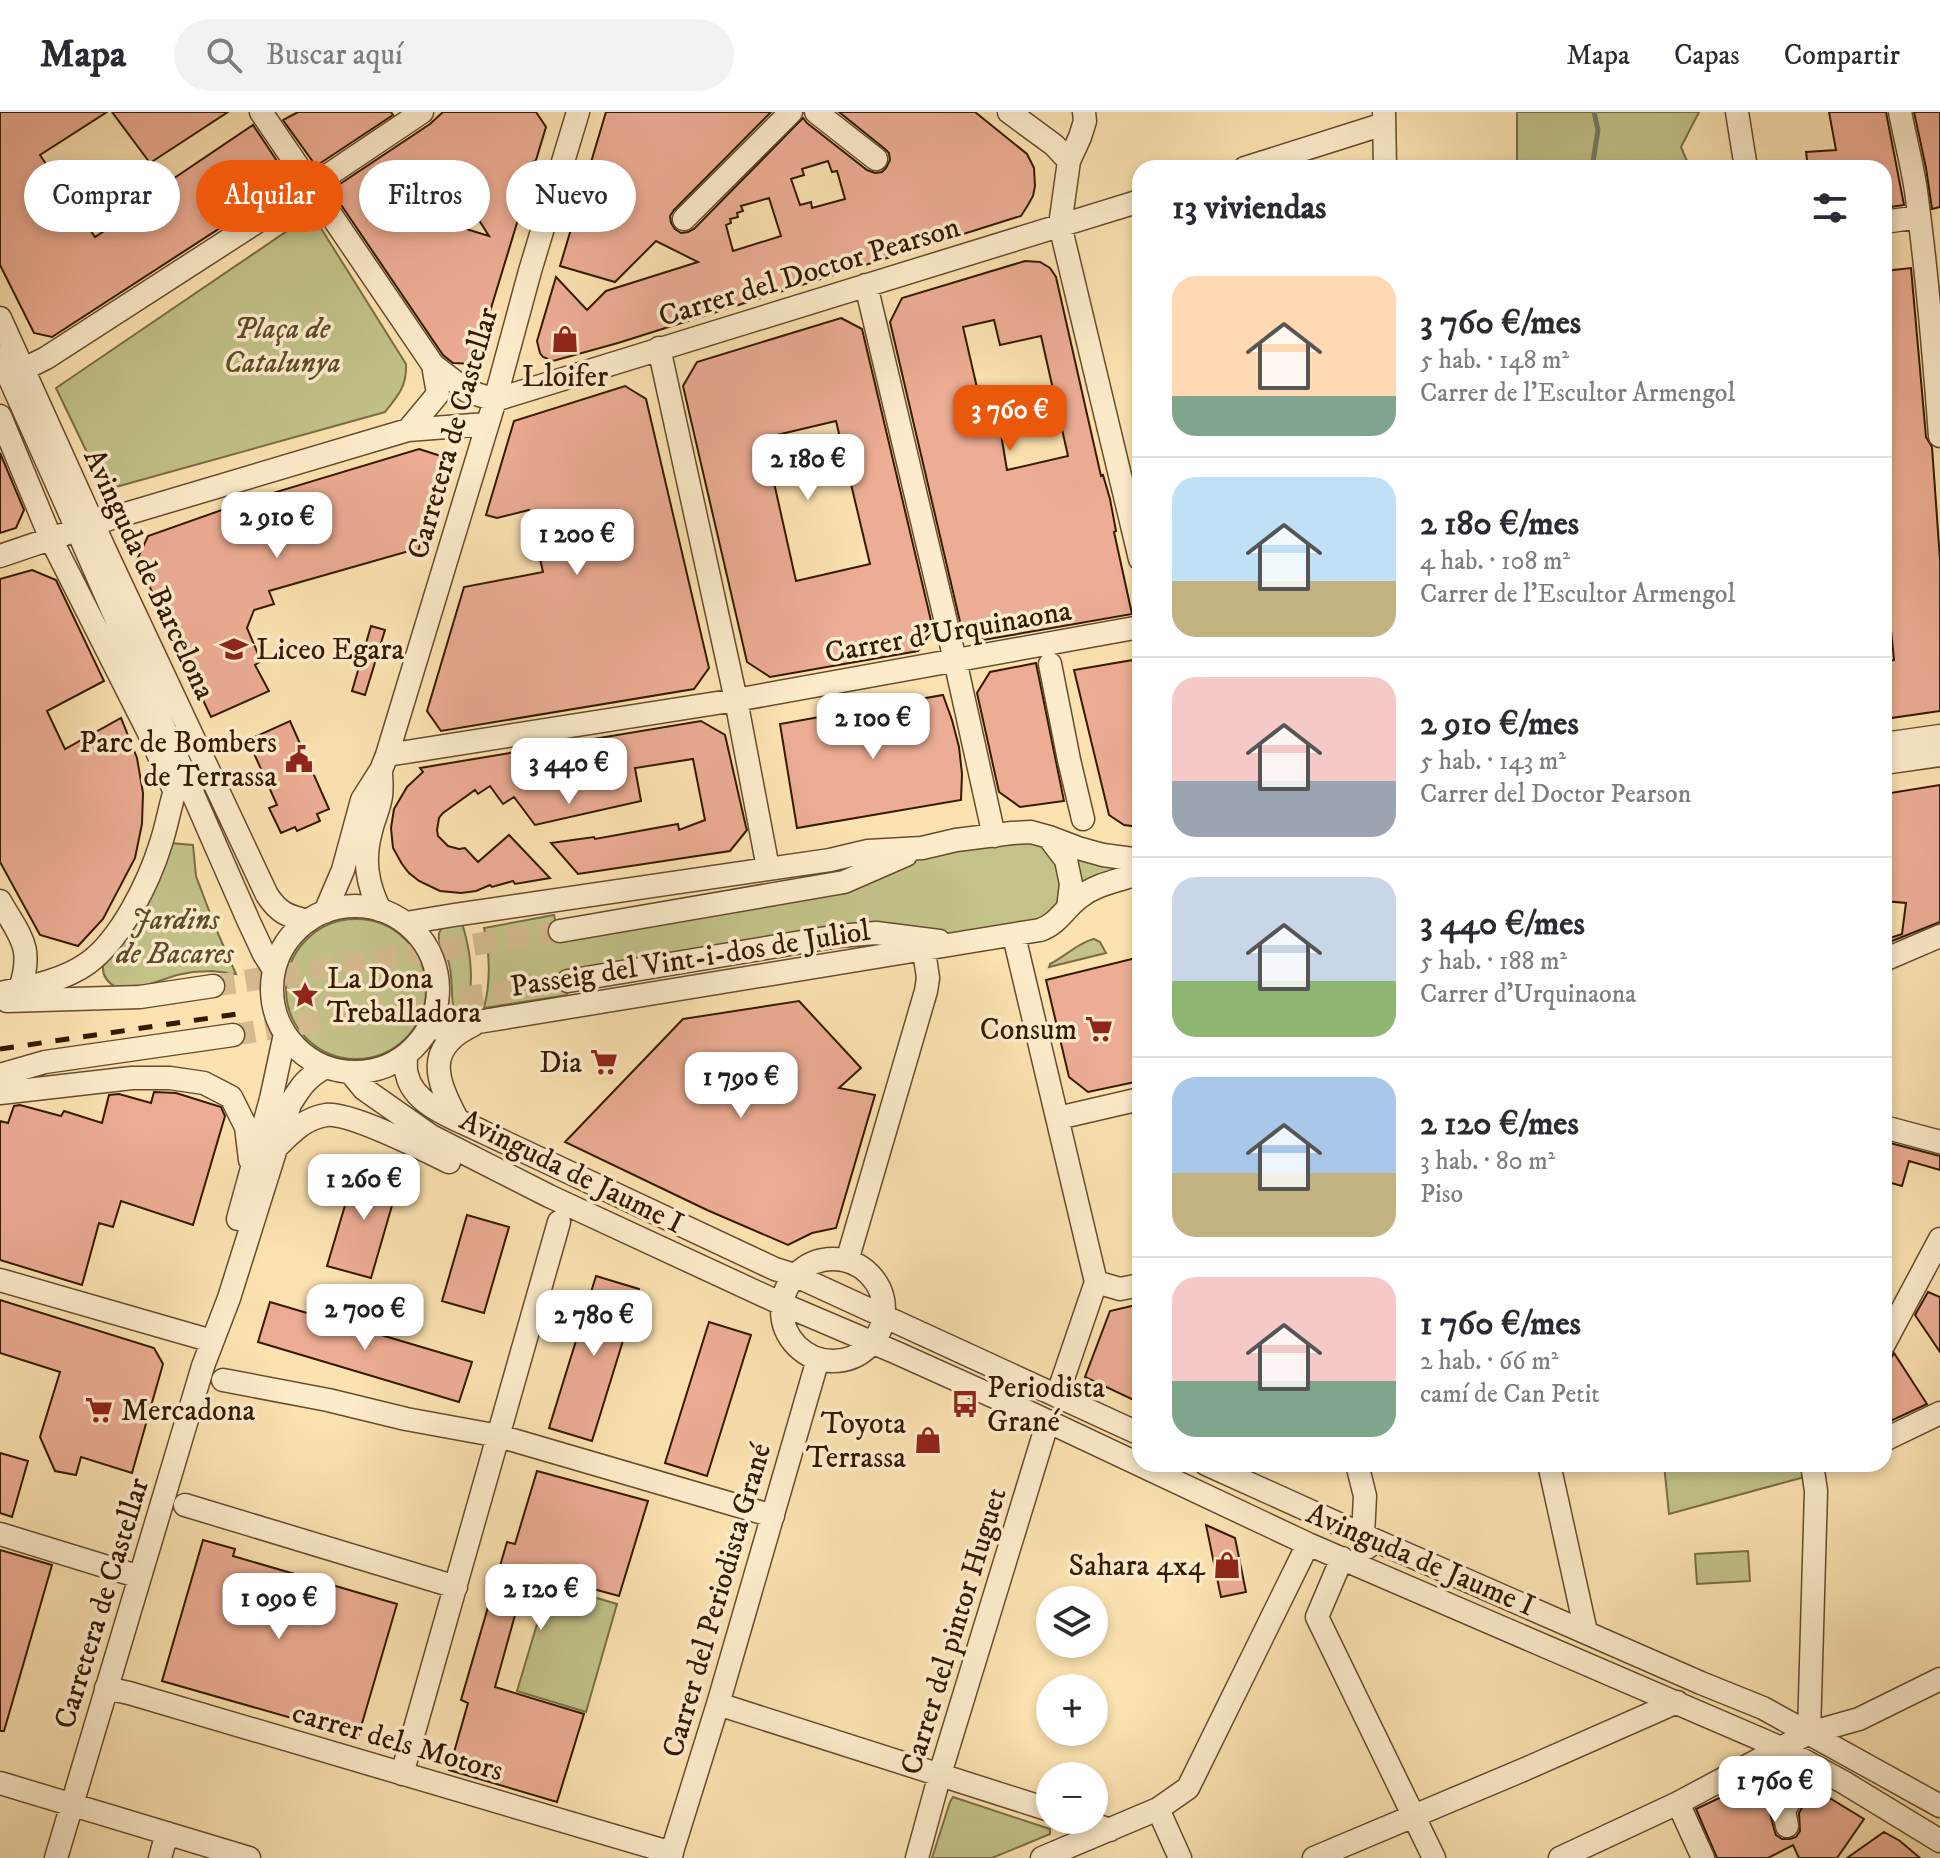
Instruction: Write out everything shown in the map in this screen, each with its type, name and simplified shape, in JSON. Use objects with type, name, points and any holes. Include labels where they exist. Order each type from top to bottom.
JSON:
[{"type":"street","points":[[261,112],[293,160]]},
{"type":"street","points":[[343,165],[422,112]]},
{"type":"street","points":[[556,112],[575,122]]},
{"type":"street","points":[[684,219],[791,112]]},
{"type":"street","points":[[816,112],[876,159]]},
{"type":"street","points":[[1009,112],[1054,145],[1069,161]]},
{"type":"street","points":[[1084,112],[1085,121],[1069,161],[1060,225],[1132,526]]},
{"type":"street","points":[[1737,112],[1745,160]]},
{"type":"street","points":[[1900,112],[1919,217],[1940,436]]},
{"type":"street","points":[[1267,160],[1384,118],[1385,160]]},
{"type":"street","name":"Carretera de Castellar","points":[[380,910],[373,895],[366,861],[370,831],[381,798],[384,762],[495,400],[575,122]]},
{"type":"street","name":"Carrer del Doctor Pearson","points":[[495,400],[1132,203]]},
{"type":"street","points":[[1892,221],[1919,217]]},
{"type":"street","points":[[11,368],[46,358],[241,232]]},
{"type":"street","points":[[342,232],[433,365],[467,391],[495,400]]},
{"type":"street","points":[[866,285],[994,836]]},
{"type":"street","name":"Avinguda de Barcelona","points":[[0,318],[11,368],[85,527],[275,907],[286,915],[316,916]]},
{"type":"street","points":[[659,348],[736,700],[768,868]]},
{"type":"street","points":[[408,430],[438,394],[433,365]]},
{"type":"street","name":"Avinguda de Barcelona","points":[[0,416],[51,539],[151,737],[204,818],[274,970]]},
{"type":"street","points":[[0,556],[85,527],[408,430],[486,424]]},
{"type":"street","name":"Avinguda de Barcelona","points":[[85,527],[173,747],[179,780]]},
{"type":"street","name":"Carrer d'Urquinaona","points":[[384,762],[1132,628]]},
{"type":"street","points":[[1050,664],[1083,819]]},
{"type":"street","points":[[1892,743],[1940,736]]},
{"type":"street","points":[[151,737],[173,747]]},
{"type":"street","points":[[1892,762],[1940,755]]},
{"type":"street","name":"Carretera de Castellar","points":[[316,916],[343,870],[362,800],[384,762]]},
{"type":"street","points":[[10,991],[68,974],[89,963],[121,927],[140,894],[160,848],[179,780]]},
{"type":"street","points":[[167,825],[192,823],[228,809]]},
{"type":"street","name":"Passeig del Vint-i-dos de Juliol","points":[[406,923],[830,860],[868,851],[922,848],[956,840],[1031,832],[1103,855],[1132,859]]},
{"type":"street","points":[[1049,837],[1066,860],[1071,884],[1068,908]]},
{"type":"street","name":"Passeig del Vint-i-dos de Juliol","points":[[560,931],[844,882],[922,848]]},
{"type":"street","name":"Passeig del Vint-i-dos de Juliol","points":[[429,1029],[1014,936],[1049,927],[1078,898],[1109,882],[1132,875]]},
{"type":"street","points":[[0,901],[24,944],[27,960],[10,991]]},
{"type":"street","points":[[347,907],[380,910],[406,923],[428,949],[438,980],[435,1013],[429,1029],[406,1056],[379,1069],[350,1072],[326,1067],[303,1054],[279,1024],[273,1003],[274,970],[287,942],[316,916],[347,907]]},
{"type":"street","name":"Passeig del Vint-i-dos de Juliol","points":[[568,981],[838,936],[876,933],[961,944]]},
{"type":"street","points":[[1014,936],[1096,1282],[1057,1396]]},
{"type":"street","points":[[1892,957],[1940,936]]},
{"type":"street","points":[[847,1261],[926,991],[928,978],[924,951]]},
{"type":"street","points":[[0,1001],[140,997],[213,986]]},
{"type":"street","points":[[457,1119],[439,1081],[440,1059],[456,1033],[478,1022]]},
{"type":"street","name":"Carretera de Castellar","points":[[56,1858],[203,1366],[217,1294],[271,1099],[285,1034]]},
{"type":"street","points":[[0,1075],[45,1062],[233,1035]]},
{"type":"street","name":"Avinguda de Jaume I","points":[[406,1056],[406,1073],[415,1092],[457,1119],[775,1269],[1132,1430]]},
{"type":"street","name":"Carretera de Castellar","points":[[210,1340],[229,1298],[290,1104],[312,1075],[326,1067]]},
{"type":"street","name":"Avinguda de Jaume I","points":[[350,1072],[364,1089],[431,1136],[549,1196],[1132,1461]]},
{"type":"street","points":[[0,1093],[132,1078],[170,1078],[204,1083],[231,1097],[246,1127],[251,1174]]},
{"type":"street","points":[[1058,1118],[1132,1101]]},
{"type":"street","points":[[276,1148],[300,1125],[336,1115],[369,1126],[464,1168],[549,1196]]},
{"type":"street","points":[[1892,1129],[1940,1142]]},
{"type":"street","points":[[402,1774],[559,1222]]},
{"type":"street","points":[[1892,1329],[1940,1239]]},
{"type":"street","points":[[824,1260],[847,1261],[871,1276],[879,1289],[883,1317],[873,1342],[854,1357],[842,1361],[818,1359],[794,1344],[786,1332],[782,1304],[788,1285],[803,1268],[824,1260]]},
{"type":"street","points":[[0,1280],[210,1340]]},
{"type":"street","points":[[1096,1282],[1120,1289],[1132,1287]]},
{"type":"street","name":"Carrer del Periodista Grané","points":[[671,1856],[818,1359]]},
{"type":"street","points":[[223,1380],[499,1436],[773,1516]]},
{"type":"street","points":[[1892,1436],[1940,1413]]},
{"type":"street","name":"Carrer del pintor Huguet","points":[[917,1858],[1048,1421]]},
{"type":"street","name":"Avinguda de Jaume I","points":[[1156,1472],[1308,1544],[1781,1748],[1940,1841]]},
{"type":"street","name":"Avinguda de Jaume I","points":[[1224,1472],[1761,1707],[1940,1806]]},
{"type":"street","points":[[1359,1472],[1365,1496],[1363,1535],[1375,1571]]},
{"type":"street","points":[[1551,1472],[1586,1632]]},
{"type":"street","points":[[1809,1733],[1818,1472]]},
{"type":"street","points":[[185,1505],[456,1587]]},
{"type":"street","points":[[0,1534],[140,1577]]},
{"type":"street","points":[[1042,1858],[1158,1809],[1188,1788],[1308,1544],[1363,1535]]},
{"type":"street","points":[[1342,1558],[1317,1617],[1434,1858]]},
{"type":"street","points":[[1560,1858],[1678,1803],[1809,1733],[1859,1719],[1940,1679]]},
{"type":"street","name":"carrer dels Motors","points":[[106,1688],[671,1856]]},
{"type":"street","points":[[1314,1858],[1677,1702]]},
{"type":"street","points":[[718,1704],[1036,1805]]},
{"type":"street","points":[[1787,1826],[1784,1811],[1810,1764]]},
{"type":"street","points":[[0,1783],[249,1858]]},
{"type":"street","points":[[1678,1803],[1703,1858]]},
{"type":"street","points":[[1158,1809],[1180,1858]]},
{"type":"street","points":[[160,1858],[167,1833]]},
{"type":"green space","points":[[1517,112],[1699,112],[1681,147],[1687,160],[1517,160]]},
{"type":"green space","name":"Plaça de Catalunya","points":[[286,232],[323,232],[406,364],[401,390],[385,412],[105,490],[56,388]]},
{"type":"green space","points":[[1021,840],[1047,847],[1064,874],[1057,907],[1045,919],[948,935],[866,929],[865,922],[564,973],[567,995],[484,1008],[489,968],[484,928],[554,915],[560,939],[854,890],[854,886],[888,869],[924,856]]},
{"type":"green space","name":"Jardins de Bacares","points":[[170,843],[193,845],[196,876],[236,974],[193,972],[138,988],[117,988],[106,979],[103,966],[129,936],[144,910],[159,878]]},
{"type":"green space","points":[[1071,854],[1126,865],[1078,889]]},
{"type":"green space","points":[[356,919],[383,924],[406,939],[421,962],[426,989],[421,1016],[406,1039],[383,1054],[356,1059],[329,1054],[306,1039],[291,1016],[286,989],[291,962],[306,939],[329,924]]},
{"type":"green space","points":[[462,923],[470,956],[471,977],[468,1011],[467,1015],[462,1016],[454,1010],[450,967],[439,935],[444,927]]},
{"type":"green space","points":[[1094,939],[1100,942],[1106,953],[1049,967],[1078,946]]},
{"type":"green space","points":[[1665,1472],[1807,1472],[1808,1476],[1669,1514]]},
{"type":"green space","points":[[1748,1551],[1750,1581],[1697,1584],[1695,1554]]},
{"type":"green space","points":[[549,1584],[617,1604],[586,1712],[517,1691]]},
{"type":"green space","points":[[953,1797],[1036,1824],[1036,1834],[1050,1834],[992,1858],[932,1858]]},
{"type":"building","points":[[0,112],[107,112],[40,155],[43,160],[24,160],[24,232],[92,232],[95,237],[102,232],[180,232],[180,174],[196,163],[196,232],[214,232],[52,337],[34,333],[0,265]]},
{"type":"building","points":[[112,112],[228,112],[155,160],[148,160]]},
{"type":"building","points":[[298,112],[391,112],[393,115],[325,160],[312,160],[283,120]]},
{"type":"building","points":[[443,112],[536,112],[546,127],[536,160],[506,160],[506,232],[514,232],[474,364],[453,363],[443,355],[360,232],[476,232],[489,236],[486,232],[490,232],[490,160],[376,160]]},
{"type":"building","points":[[606,112],[771,112],[674,210],[670,216],[671,223],[681,233],[694,229],[803,118],[867,170],[875,173],[886,168],[889,153],[839,112],[975,112],[1027,154],[1034,168],[1033,196],[1021,216],[618,343],[553,361],[543,357],[537,341],[556,277],[587,310],[606,291],[698,262],[656,241],[615,282],[560,266],[570,232],[636,232],[636,160],[592,160]],"holes":[[[828,161],[832,172],[837,171],[845,199],[812,208],[811,202],[800,205],[791,179],[804,175],[802,169]],[[769,198],[781,236],[733,251],[726,225],[743,211],[741,206]]]},
{"type":"building","points":[[1829,112],[1886,112],[1904,205],[1892,207],[1892,160],[1807,160],[1806,152],[1836,150]]},
{"type":"building","points":[[1914,112],[1940,112],[1940,207],[1932,209],[1926,168]]},
{"type":"building","points":[[253,125],[276,160],[201,160]]},
{"type":"building","points":[[359,171],[359,231],[343,208],[343,182]]},
{"type":"building","points":[[1025,261],[1040,262],[1050,268],[1056,277],[1101,476],[1110,499],[1132,614],[983,640],[961,626],[890,322],[902,298]],"holes":[[[994,320],[1000,345],[1041,336],[1068,456],[1007,470],[1000,428],[987,431],[963,327]]]},
{"type":"building","points":[[1911,268],[1926,437],[1932,447],[1940,560],[1940,711],[1892,718],[1894,660],[1892,270]]},
{"type":"building","points":[[841,318],[862,329],[933,629],[918,651],[770,677],[747,662],[683,386],[697,362]],"holes":[[[836,421],[870,564],[796,581],[764,438]]]},
{"type":"building","points":[[625,386],[646,399],[709,668],[694,689],[441,731],[427,711],[464,587],[543,572],[529,510],[497,518],[486,515],[514,421]]},
{"type":"building","points":[[419,449],[444,457],[418,552],[409,551],[269,591],[274,604],[254,610],[247,628],[261,661],[255,665],[269,691],[211,717],[137,560],[148,536],[253,499]]},
{"type":"building","points":[[0,453],[24,510],[16,528],[0,533]]},
{"type":"building","points":[[32,570],[56,580],[104,681],[47,711],[65,749],[121,718],[137,758],[143,793],[142,824],[135,858],[103,919],[78,946],[40,935],[0,862],[0,579]]},
{"type":"building","points":[[371,626],[385,630],[365,695],[352,691]]},
{"type":"building","points":[[1132,660],[1132,826],[1124,825],[1109,815],[1074,670]]},
{"type":"building","points":[[1036,663],[1064,801],[1020,807],[999,792],[977,693],[990,672]]},
{"type":"building","points":[[943,695],[959,747],[961,800],[797,828],[780,724]]},
{"type":"building","points":[[290,721],[329,809],[317,814],[320,821],[297,831],[295,827],[281,833],[269,808],[277,805],[248,740]]},
{"type":"building","points":[[701,721],[725,735],[747,830],[730,851],[578,874],[551,843],[595,839],[678,824],[679,830],[705,820],[693,759],[635,768],[641,801],[535,825],[514,797],[503,804],[490,786],[478,794],[475,790],[439,818],[438,836],[448,846],[465,848],[478,862],[509,835],[550,878],[515,884],[513,881],[461,893],[440,891],[409,873],[393,848],[391,828],[394,809],[407,787],[423,772],[420,768]]},
{"type":"building","points":[[1940,785],[1940,922],[1892,941],[1892,937],[1902,934],[1906,903],[1892,902],[1892,793]]},
{"type":"building","name":"Consum","points":[[1132,959],[1132,1083],[1088,1092],[1069,1077],[1046,980]]},
{"type":"building","points":[[799,1001],[861,1068],[839,1088],[875,1095],[836,1228],[812,1233],[788,1245],[565,1142],[683,1019]]},
{"type":"building","points":[[154,1092],[176,1093],[221,1107],[225,1116],[193,1225],[121,1201],[113,1227],[99,1223],[82,1285],[0,1260],[0,1121],[8,1123],[14,1106],[20,1105],[61,1116],[64,1111],[102,1123],[109,1095],[119,1094],[151,1103]]},
{"type":"building","points":[[1892,1144],[1940,1156],[1940,1170],[1909,1161],[1902,1186],[1892,1183]]},
{"type":"building","points":[[357,1165],[400,1178],[371,1278],[327,1266]]},
{"type":"building","points":[[467,1215],[509,1227],[484,1313],[442,1301]]},
{"type":"building","points":[[596,1276],[639,1289],[592,1441],[549,1428]]},
{"type":"building","points":[[1928,1292],[1940,1297],[1940,1352],[1915,1315]]},
{"type":"building","name":"Mercadona","points":[[0,1300],[154,1348],[163,1364],[132,1473],[81,1457],[76,1475],[55,1471],[40,1437],[60,1372],[0,1353]]},
{"type":"building","points":[[270,1302],[472,1362],[459,1402],[258,1342]]},
{"type":"building","points":[[1132,1306],[1132,1399],[1085,1377],[1110,1311]]},
{"type":"building","points":[[709,1322],[751,1335],[707,1476],[665,1463]]},
{"type":"building","points":[[1894,1353],[1927,1404],[1892,1420]]},
{"type":"building","points":[[0,1453],[28,1461],[12,1517],[0,1513]]},
{"type":"building","points":[[537,1471],[648,1501],[619,1596],[527,1572],[495,1687],[584,1714],[557,1802],[449,1770],[468,1703],[461,1700],[507,1542],[515,1544]]},
{"type":"building","name":"Sahara 4x4","points":[[1206,1525],[1235,1538],[1246,1592],[1221,1597]]},
{"type":"building","points":[[203,1540],[235,1549],[233,1556],[397,1604],[358,1737],[162,1681]]},
{"type":"building","points":[[0,1550],[52,1565],[4,1731],[0,1731]]},
{"type":"building","points":[[1776,1771],[1787,1777],[1770,1813],[1776,1835],[1782,1839],[1796,1837],[1800,1831],[1799,1813],[1813,1788],[1864,1819],[1837,1858],[1799,1858],[1793,1845],[1768,1858],[1717,1858],[1696,1809]]},
{"type":"building","points":[[1884,1832],[1920,1858],[1847,1858]]},
{"type":"waterway","points":[[1593,160],[1598,130],[1594,112]]},
{"type":"tunnel","points":[[213,986],[560,931]]},
{"type":"tunnel","points":[[233,1035],[568,981]]},
{"type":"railway","points":[[0,1049],[244,1013]]},
{"type":"place","name":"Lloifer","points":[[565,339]]},
{"type":"place","name":"Liceo Egara","points":[[234,649]]},
{"type":"place","name":"Parc de Bombers de Terrassa","points":[[299,759]]},
{"type":"place","name":"La Dona Treballadora","points":[[305,995]]},
{"type":"place","name":"Consum","points":[[1099,1029]]},
{"type":"place","name":"Dia","points":[[604,1062]]},
{"type":"place","name":"Periodista Grané","points":[[965,1404]]},
{"type":"place","name":"Mercadona","points":[[99,1410]]},
{"type":"place","name":"Toyota Terrassa","points":[[928,1440]]},
{"type":"place","name":"Sahara 4x4","points":[[1227,1565]]}]
